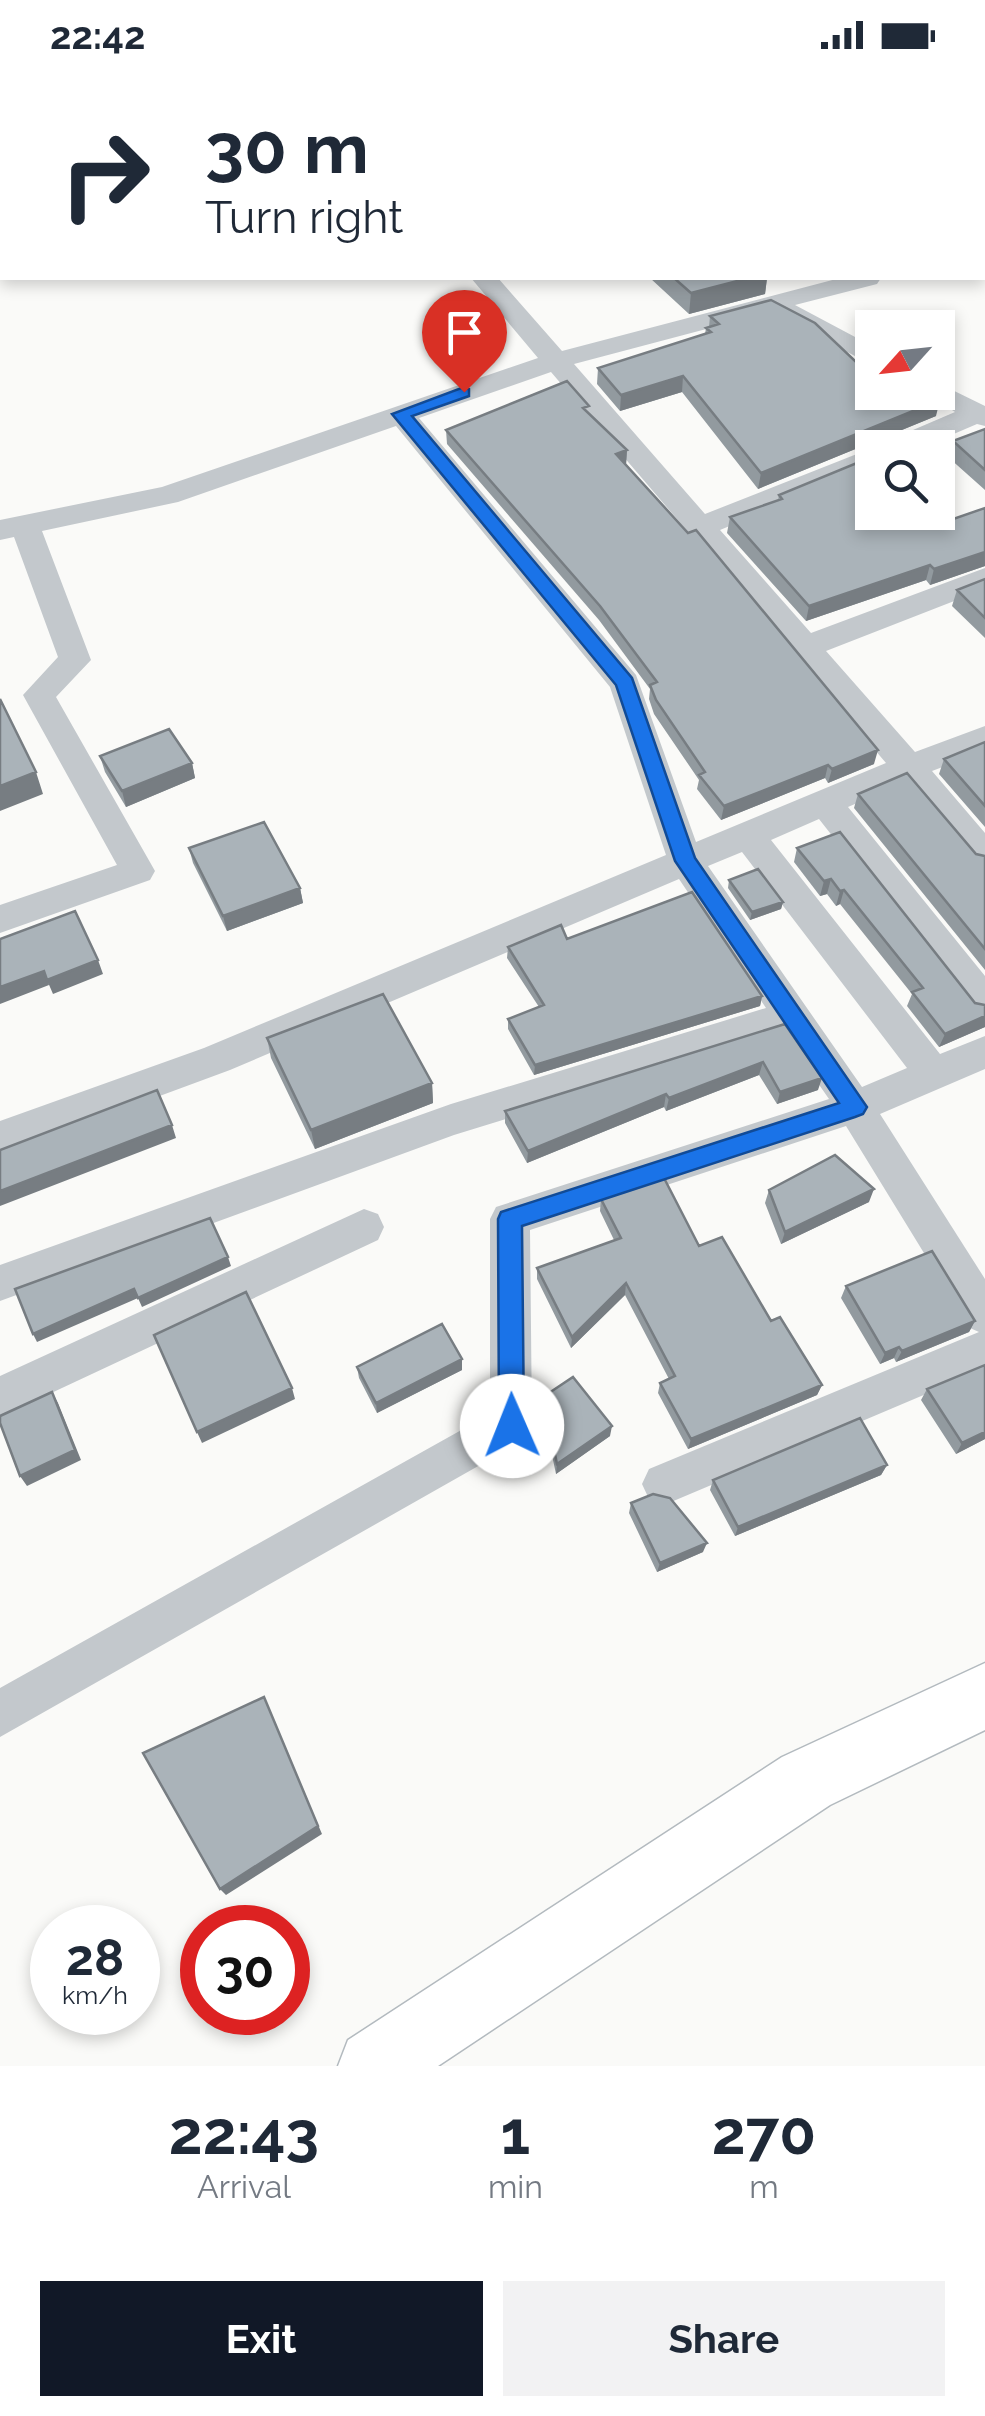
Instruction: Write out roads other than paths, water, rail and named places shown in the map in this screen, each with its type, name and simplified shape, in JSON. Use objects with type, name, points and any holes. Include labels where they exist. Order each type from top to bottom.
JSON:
[{"type":"main road","points":[[374,2066],[806,1781],[985,1696]]},
{"type":"street","points":[[486,280],[910,766],[985,858]]},
{"type":"street","points":[[0,920],[138,871],[39,695],[76,660],[13,528],[168,495],[558,360],[860,280]]},
{"type":"street","points":[[771,303],[855,348]]},
{"type":"street","points":[[955,401],[982,415]]},
{"type":"street","points":[[401,414],[625,683],[685,861],[855,1107],[985,1315]]},
{"type":"street","points":[[942,430],[982,415]]},
{"type":"street","points":[[702,526],[855,463]]},
{"type":"street","points":[[806,646],[985,578]]},
{"type":"street","points":[[0,1138],[217,1058],[985,738]]},
{"type":"street","points":[[825,802],[985,1003]]},
{"type":"street","points":[[748,835],[934,1074]]},
{"type":"street","points":[[0,1283],[451,1120],[792,1015]]},
{"type":"street","points":[[0,1714],[512,1426],[510,1219],[855,1107],[985,1052]]},
{"type":"street","points":[[0,1397],[364,1228]]},
{"type":"street","points":[[664,1484],[985,1349]]}]
